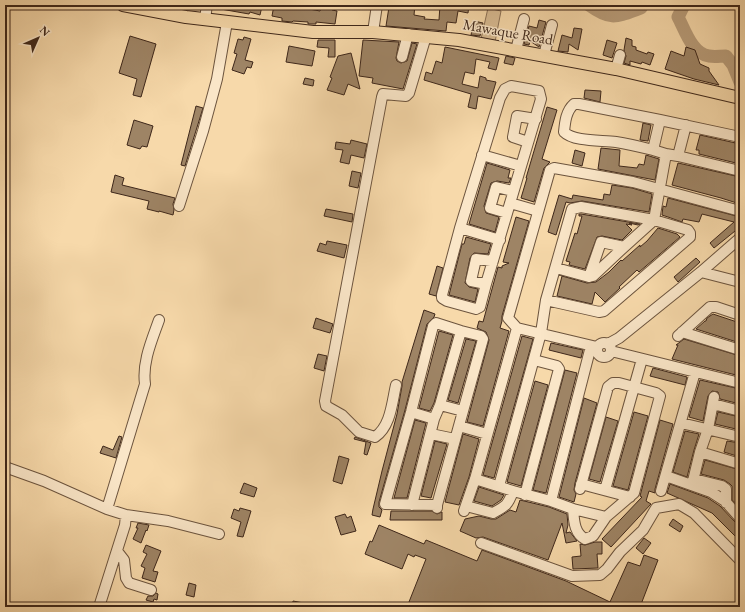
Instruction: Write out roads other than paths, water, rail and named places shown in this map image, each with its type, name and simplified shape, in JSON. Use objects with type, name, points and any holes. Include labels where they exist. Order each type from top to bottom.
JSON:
[{"type":"main road","name":"Mawaque Road","points":[[123,5],[186,17],[313,32],[373,32],[408,34],[459,40],[616,68],[740,98]]},
{"type":"street","points":[[205,19],[207,5]]},
{"type":"street","points":[[373,32],[377,5]]},
{"type":"street","points":[[516,50],[524,19]]},
{"type":"street","points":[[179,206],[203,131],[217,79],[227,22]]},
{"type":"street","points":[[544,54],[552,25]]},
{"type":"street","points":[[402,57],[408,34]]},
{"type":"street","points":[[396,385],[389,416],[384,428],[375,437],[359,432],[342,415],[326,406],[325,401],[382,97],[383,94],[406,96],[409,93],[426,36]]},
{"type":"street","points":[[616,68],[620,55]]},
{"type":"street","points":[[511,86],[539,91],[541,99],[536,119],[520,166],[480,307],[476,309],[447,301],[442,298],[442,295],[460,228],[500,98],[505,89],[511,86]]},
{"type":"street","points":[[740,138],[686,125],[574,104],[570,108],[564,132],[568,136],[590,140],[616,142],[740,171]]},
{"type":"street","points":[[528,142],[513,137],[517,116],[536,119]]},
{"type":"street","points":[[653,150],[660,120]]},
{"type":"street","points":[[678,156],[686,125]]},
{"type":"street","points":[[556,268],[590,277],[595,275],[654,220],[666,154]]},
{"type":"street","points":[[482,155],[520,166]]},
{"type":"street","points":[[740,211],[660,188],[554,168],[550,170],[508,318],[517,328],[594,346],[602,356],[608,355],[609,348],[619,338],[701,272],[740,238]]},
{"type":"street","points":[[513,191],[496,187],[490,208],[538,211]]},
{"type":"street","points":[[499,486],[541,333],[546,300],[572,210],[580,207],[654,220],[688,230],[690,233],[690,237],[604,311],[599,312],[546,300]]},
{"type":"street","points":[[460,228],[500,240]]},
{"type":"street","points":[[590,277],[598,241],[624,247]]},
{"type":"street","points":[[486,284],[471,281],[476,260],[493,262]]},
{"type":"street","points":[[701,272],[740,282]]},
{"type":"street","points":[[740,315],[716,307],[710,307],[680,334],[740,350]]},
{"type":"street","points":[[107,509],[145,384],[144,372],[149,347],[159,320]]},
{"type":"street","points":[[436,323],[481,336],[483,340],[463,411],[437,507],[385,504],[433,326],[436,323]]},
{"type":"street","points":[[513,491],[508,503],[493,513],[465,508],[517,328]]},
{"type":"street","points":[[412,505],[434,419],[440,405],[461,331]]},
{"type":"street","points":[[551,501],[594,346]]},
{"type":"street","points":[[609,348],[642,360],[740,383]]},
{"type":"street","points":[[525,494],[559,369],[557,366],[534,360]]},
{"type":"street","points":[[605,490],[642,360]]},
{"type":"street","points":[[661,491],[695,372]]},
{"type":"street","points":[[573,509],[575,525],[578,533],[585,539],[593,536],[606,518],[630,497],[636,488],[660,396],[656,393],[619,383],[613,383],[608,386],[580,486],[605,490],[630,497]]},
{"type":"street","points":[[693,482],[700,452],[708,429],[714,400],[740,411]]},
{"type":"street","points":[[440,405],[463,411]]},
{"type":"street","points":[[411,412],[434,419]]},
{"type":"street","points":[[681,423],[740,437]]},
{"type":"street","points":[[459,426],[486,434]]},
{"type":"street","points":[[431,434],[455,439]]},
{"type":"street","points":[[700,452],[740,464]]},
{"type":"street","points":[[5,467],[44,481],[107,509],[126,515],[168,521],[219,534]]},
{"type":"street","points":[[666,476],[693,482],[711,492],[726,503],[740,518]]},
{"type":"street","points":[[474,479],[606,518]]},
{"type":"street","points":[[481,543],[572,576],[600,575],[607,569],[620,552],[643,530],[656,508],[679,504],[694,513],[740,560]]},
{"type":"street","points":[[98,607],[125,525],[126,515]]},
{"type":"street","points":[[117,551],[124,560],[126,578],[129,583],[151,590]]},
{"type":"waterway","points":[[589,5],[603,13],[614,16],[625,14],[641,8],[643,5]]},
{"type":"waterway","points":[[682,5],[683,7],[678,17],[690,41],[698,51],[703,54],[711,56],[726,56],[733,65],[740,82]]}]
